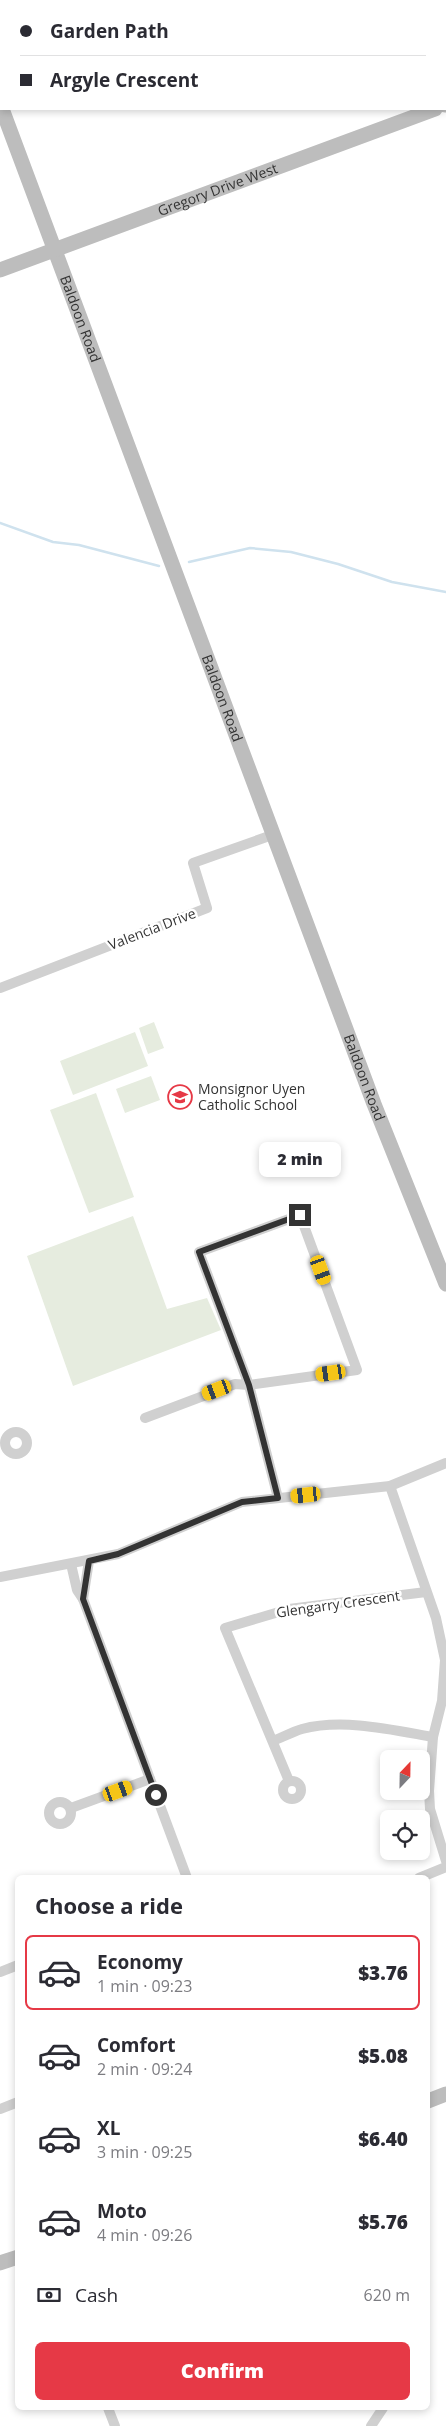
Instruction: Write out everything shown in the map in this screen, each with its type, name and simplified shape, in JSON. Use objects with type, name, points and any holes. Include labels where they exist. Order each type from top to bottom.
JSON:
[{"type":"street","name":"Baldoon Road","points":[[2,110],[275,834],[374,1104],[446,1282]]},
{"type":"street","name":"Gregory Drive West","points":[[0,270],[432,110]]},
{"type":"street","name":"Valencia Drive","points":[[0,988],[207,908],[193,863],[275,834]]},
{"type":"street","points":[[145,1418],[235,1384],[249,1385],[357,1370],[300,1215],[199,1252],[249,1385],[278,1498]]},
{"type":"street","points":[[0,1577],[118,1554],[242,1502],[390,1486],[446,1463]]},
{"type":"street","points":[[390,1486],[436,1618],[445,1660],[442,1701],[434,1737],[429,1791],[430,1809],[446,1860]]},
{"type":"street","points":[[83,1599],[89,1561]]},
{"type":"street","points":[[71,1564],[77,1590],[83,1599],[186,1875]]},
{"type":"street","name":"Glengarry Crescent","points":[[289,1781],[225,1628],[289,1609],[426,1592]]},
{"type":"street","points":[[273,1741],[302,1729],[336,1726],[369,1726],[434,1737]]},
{"type":"street","points":[[71,1808],[150,1779]]},
{"type":"street","points":[[426,1875],[446,1867]]},
{"type":"street","points":[[0,1972],[15,1966]]},
{"type":"street","points":[[430,2100],[446,2094]]},
{"type":"street","points":[[0,2109],[15,2103]]},
{"type":"street","points":[[0,2263],[15,2257]]},
{"type":"street","points":[[109,2410],[115,2426]]},
{"type":"street","points":[[371,2426],[382,2410]]},
{"type":"shaded area","points":[[154,1022],[164,1048],[148,1054],[139,1028]]},
{"type":"shaded area","points":[[135,1032],[148,1066],[73,1095],[60,1061]]},
{"type":"shaded area","points":[[151,1076],[160,1100],[125,1113],[116,1089]]},
{"type":"shaded area","points":[[96,1093],[134,1197],[89,1213],[50,1110]]},
{"type":"shaded area","points":[[133,1216],[167,1309],[207,1298],[221,1330],[73,1386],[27,1256]]},
{"type":"waterway","points":[[0,523],[53,542],[79,545],[159,566]]},
{"type":"waterway","points":[[189,562],[250,548],[291,552],[338,564],[392,582],[446,592]]},
{"type":"place","name":"Monsignor Uyen Catholic School","points":[[180,1097]]},
{"type":"route","points":[[156,1795],[83,1599],[89,1561],[118,1554],[242,1502],[278,1498],[249,1385],[199,1252],[300,1215]]}]
